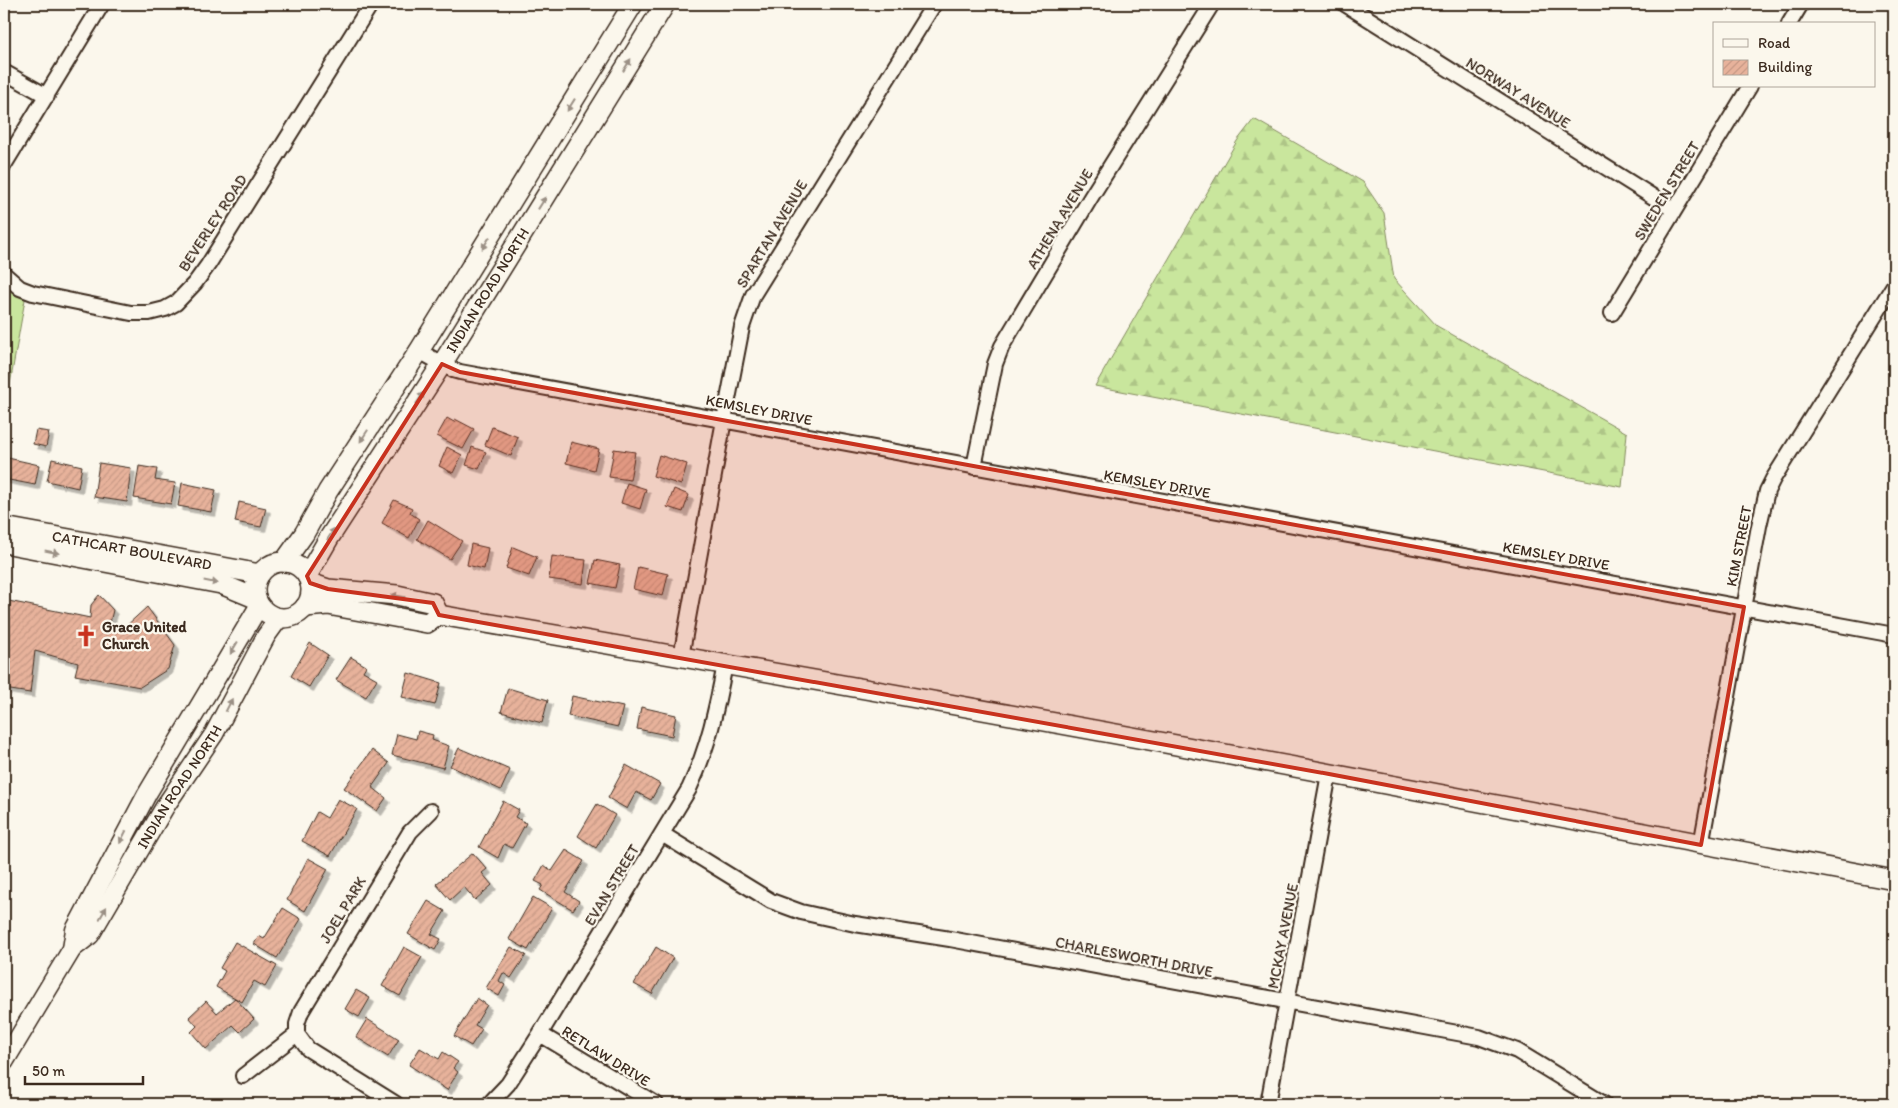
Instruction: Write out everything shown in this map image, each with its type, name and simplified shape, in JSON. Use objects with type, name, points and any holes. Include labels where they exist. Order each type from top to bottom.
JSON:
[{"type":"main road","name":"INDIAN ROAD NORTH","points":[[257,602],[254,590],[260,574],[268,566],[284,562],[304,534],[328,491],[419,351],[634,4]]},
{"type":"main road","name":"INDIAN ROAD NORTH","points":[[305,607],[310,595],[308,579],[329,538],[442,364],[665,4]]},
{"type":"main road","name":"CATHCART BOULEVARD","points":[[4,527],[260,574]]},
{"type":"main road","name":"CATHCART BOULEVARD","points":[[4,543],[221,584],[257,602]]},
{"type":"main road","points":[[284,562],[299,568],[308,579],[328,589],[397,595],[433,603],[439,615]]},
{"type":"main road","points":[[257,602],[268,614],[279,618],[294,616],[305,607],[328,605],[427,623],[439,615],[725,664],[1330,774],[1894,880]]},
{"type":"street","points":[[4,165],[102,4]]},
{"type":"street","name":"BEVERLEY ROAD","points":[[4,274],[20,288],[33,293],[131,313],[149,313],[165,309],[176,303],[195,283],[208,265],[371,4]]},
{"type":"street","name":"SPARTAN AVENUE","points":[[681,657],[742,327],[753,295],[934,4]]},
{"type":"street","name":"ATHENA AVENUE","points":[[974,467],[995,364],[1002,346],[1091,197],[1212,4]]},
{"type":"street","name":"NORWAY AVENUE","points":[[1345,4],[1674,210]]},
{"type":"street","points":[[1790,22],[1801,4]]},
{"type":"street","points":[[4,72],[47,96]]},
{"type":"street","name":"SWEDEN STREET","points":[[1612,313],[1749,88]]},
{"type":"street","name":"KIM STREET","points":[[1701,845],[1763,506],[1773,479],[1894,285]]},
{"type":"street","name":"KEMSLEY DRIVE","points":[[419,351],[460,372],[1894,635]]},
{"type":"street","name":"INDIAN ROAD NORTH","points":[[72,949],[75,930],[129,826],[257,602]]},
{"type":"street","name":"INDIAN ROAD NORTH","points":[[4,1062],[72,949],[90,935],[166,805],[214,734],[266,636],[279,618]]},
{"type":"street","name":"EVAN STREET","points":[[489,1104],[508,1084],[540,1034],[689,789],[702,761],[715,717],[725,664]]},
{"type":"street","name":"MCKAY AVENUE","points":[[1268,1104],[1330,774]]},
{"type":"street","name":"JOEL PARK","points":[[297,1034],[297,1024],[306,1003],[410,832],[431,811]]},
{"type":"street","name":"CHARLESWORTH DRIVE","points":[[662,834],[790,910],[855,924],[1287,1001],[1492,1040],[1517,1051],[1604,1104]]},
{"type":"street","points":[[243,1076],[297,1034],[308,1049],[396,1104]]},
{"type":"street","name":"RETLAW DRIVE","points":[[540,1034],[656,1104]]},
{"type":"highlighted area","points":[[442,364],[460,372],[1744,607],[1701,845],[1329,774],[439,615],[433,603],[328,589],[310,583],[307,576]]},
{"type":"green space","points":[[1254,119],[1363,182],[1384,213],[1394,279],[1437,326],[1627,433],[1622,487],[1095,386],[1237,141]]},
{"type":"green space","points":[[4,277],[26,294],[4,418]]},
{"type":"building","points":[[447,418],[454,422],[455,419],[474,429],[463,449],[437,436]]},
{"type":"building","points":[[492,427],[518,437],[511,456],[485,445]]},
{"type":"building","points":[[36,430],[49,432],[46,447],[33,444]]},
{"type":"building","points":[[571,442],[599,449],[594,470],[566,463]]},
{"type":"building","points":[[447,447],[462,455],[453,473],[439,466]]},
{"type":"building","points":[[472,447],[486,452],[479,469],[466,465]]},
{"type":"building","points":[[614,449],[635,452],[630,480],[609,477]]},
{"type":"building","points":[[659,455],[687,464],[681,485],[653,476]]},
{"type":"building","points":[[8,458],[39,465],[35,485],[4,479]]},
{"type":"building","points":[[52,459],[82,466],[78,488],[47,481]]},
{"type":"building","points":[[99,463],[131,468],[127,502],[94,497]]},
{"type":"building","points":[[139,466],[157,469],[155,480],[175,483],[171,504],[134,498]]},
{"type":"building","points":[[182,483],[216,490],[211,512],[178,506]]},
{"type":"building","points":[[627,483],[646,489],[640,509],[621,503]]},
{"type":"building","points":[[674,489],[689,495],[683,512],[667,507]]},
{"type":"building","points":[[394,500],[412,508],[410,513],[419,519],[409,538],[382,523]]},
{"type":"building","points":[[239,502],[266,508],[261,527],[235,522]]},
{"type":"building","points":[[428,520],[462,541],[450,559],[417,539]]},
{"type":"building","points":[[471,544],[488,548],[484,569],[467,565]]},
{"type":"building","points":[[513,547],[537,557],[529,576],[506,568]]},
{"type":"building","points":[[552,556],[586,560],[583,584],[549,579]]},
{"type":"building","points":[[595,560],[620,565],[615,588],[590,583]]},
{"type":"building","points":[[638,567],[668,574],[663,596],[633,589]]},
{"type":"building","name":"Grace United Church","points":[[99,595],[113,610],[109,627],[125,627],[147,607],[175,645],[168,669],[140,687],[75,675],[78,663],[35,651],[30,693],[4,689],[4,600],[90,618],[91,605]]},
{"type":"building","points":[[310,643],[328,655],[309,687],[291,676]]},
{"type":"building","points":[[351,657],[366,666],[363,671],[377,679],[366,697],[336,680]]},
{"type":"building","points":[[408,673],[441,683],[435,705],[402,697]]},
{"type":"building","points":[[508,688],[548,700],[542,723],[501,712]]},
{"type":"building","points":[[572,696],[623,707],[618,727],[568,716]]},
{"type":"building","points":[[641,707],[676,715],[672,736],[637,729]]},
{"type":"building","points":[[418,731],[433,735],[432,740],[449,746],[443,768],[392,755],[397,734],[416,739]]},
{"type":"building","points":[[459,748],[510,770],[501,790],[450,766]]},
{"type":"building","points":[[372,750],[389,763],[372,787],[386,798],[377,811],[344,788]]},
{"type":"building","points":[[626,765],[660,784],[651,800],[636,792],[627,809],[608,798]]},
{"type":"building","points":[[338,799],[357,809],[330,856],[302,841],[317,812],[327,818]]},
{"type":"building","points":[[503,801],[519,810],[515,817],[526,823],[512,848],[504,844],[498,858],[479,847]]},
{"type":"building","points":[[597,804],[615,815],[596,848],[578,836]]},
{"type":"building","points":[[566,850],[584,861],[565,892],[579,901],[573,910],[540,890],[543,885],[535,881],[544,865],[552,871]]},
{"type":"building","points":[[473,853],[487,869],[482,873],[492,885],[475,900],[464,887],[450,900],[436,884]]},
{"type":"building","points":[[308,858],[328,869],[305,911],[287,900]]},
{"type":"building","points":[[533,897],[552,908],[528,950],[509,939]]},
{"type":"building","points":[[428,901],[445,911],[431,934],[441,939],[435,950],[408,934]]},
{"type":"building","points":[[283,908],[301,919],[277,958],[254,944],[259,936],[264,939]]},
{"type":"building","points":[[235,942],[277,966],[265,987],[254,981],[242,1002],[216,987],[225,971],[220,968]]},
{"type":"building","points":[[404,947],[422,957],[400,996],[382,986]]},
{"type":"building","points":[[511,947],[526,955],[511,978],[503,973],[499,981],[505,985],[499,996],[486,988]]},
{"type":"building","points":[[656,947],[673,958],[652,994],[634,984]]},
{"type":"building","points":[[356,990],[370,998],[359,1017],[345,1009]]},
{"type":"building","points":[[235,998],[254,1019],[240,1032],[233,1025],[206,1049],[191,1032],[197,1026],[189,1017],[206,1001],[217,1013]]},
{"type":"building","points":[[477,998],[487,1005],[475,1025],[482,1029],[471,1046],[454,1036]]},
{"type":"building","points":[[367,1019],[399,1039],[388,1057],[356,1037]]},
{"type":"building","points":[[420,1048],[439,1059],[443,1052],[458,1062],[453,1068],[458,1072],[447,1090],[409,1065]]},
{"type":"place","name":"Grace United Church","points":[[86,636]]}]
